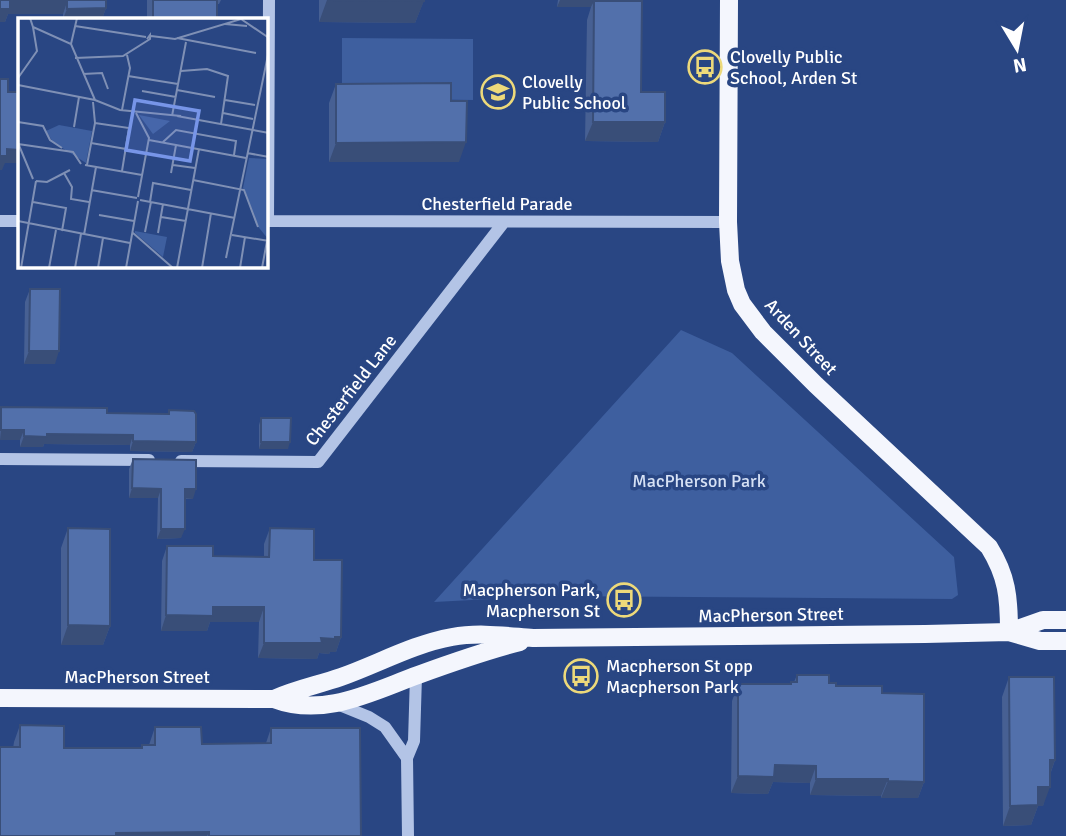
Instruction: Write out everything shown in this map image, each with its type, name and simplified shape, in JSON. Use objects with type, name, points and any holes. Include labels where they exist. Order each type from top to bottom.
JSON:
[{"type":"main road","name":"Arden Street","points":[[729,0],[728,222],[730,261],[736,290],[763,332],[989,547],[1004,575],[1009,601],[1009,632]]},
{"type":"main road","name":"MacPherson Street","points":[[1009,632],[1043,620],[1066,620]]},
{"type":"main road","name":"MacPherson Street","points":[[274,699],[291,691],[341,677],[428,643],[463,635],[533,638],[1009,632],[1040,641],[1066,641]]},
{"type":"main road","name":"MacPherson Street","points":[[0,698],[274,699],[292,706],[337,704],[364,697],[485,651],[533,638]]},
{"type":"main road","points":[[402,652],[416,676]]},
{"type":"street","points":[[268,110],[269,0]]},
{"type":"street","points":[[0,221],[18,221]]},
{"type":"street","name":"Chesterfield Parade","points":[[268,221],[728,222]]},
{"type":"street","name":"Chesterfield Lane","points":[[0,459],[318,462],[504,222]]},
{"type":"street","points":[[408,836],[407,758],[414,741],[416,676]]},
{"type":"street","points":[[337,704],[369,717],[385,727],[407,758]]},
{"type":"green space","points":[[342,38],[473,39],[473,100],[342,98]]},
{"type":"green space","name":"MacPherson Park","points":[[681,330],[732,353],[954,557],[958,595],[952,599],[549,596],[434,602]]},
{"type":"building","points":[[0,0],[106,0],[106,8],[67,9],[67,2],[10,2],[10,9],[0,9]]},
{"type":"building","points":[[153,0],[217,0],[217,18],[153,18]]},
{"type":"building","points":[[333,0],[424,0],[424,1]]},
{"type":"building","points":[[594,1],[642,1],[641,92],[665,92],[665,122],[593,122]]},
{"type":"building","points":[[0,79],[8,79],[8,92],[18,92],[18,150],[7,149],[7,156],[0,156]]},
{"type":"building","points":[[451,83],[451,101],[467,101],[466,142],[336,143],[336,84]]},
{"type":"building","points":[[30,289],[60,289],[59,351],[29,351]]},
{"type":"building","points":[[1,407],[107,408],[107,413],[169,414],[169,410],[194,411],[196,442],[133,441],[133,435],[24,436],[24,430],[1,430]]},
{"type":"building","points":[[261,418],[291,418],[290,442],[261,442]]},
{"type":"building","points":[[133,459],[196,460],[196,489],[185,489],[185,529],[161,529],[161,489],[132,488]]},
{"type":"building","points":[[68,528],[110,529],[110,626],[68,625]]},
{"type":"building","points":[[270,528],[314,529],[314,560],[342,560],[341,637],[321,638],[322,643],[264,643],[264,607],[213,607],[213,616],[166,615],[167,546],[213,546],[213,556],[269,557]]},
{"type":"building","points":[[797,675],[829,675],[829,683],[836,683],[836,686],[882,686],[882,693],[924,694],[924,782],[816,779],[816,766],[775,765],[774,777],[738,776],[738,684],[791,684],[797,682]]},
{"type":"building","points":[[1009,677],[1054,677],[1055,760],[1050,760],[1050,787],[1038,787],[1038,805],[1010,806]]},
{"type":"building","points":[[20,725],[64,726],[64,748],[142,748],[142,745],[155,745],[155,727],[201,727],[202,744],[271,743],[271,728],[360,728],[361,836],[209,836],[209,832],[116,833],[116,836],[0,836],[0,747],[20,747]]},
{"type":"place","name":"Clovelly Public School, Arden St","points":[[705,67]]},
{"type":"place","name":"Clovelly Public School","points":[[498,92]]},
{"type":"place","name":"Macpherson Park, Macpherson St","points":[[624,600]]},
{"type":"place","name":"Macpherson St opp Macpherson Park","points":[[581,676]]}]
